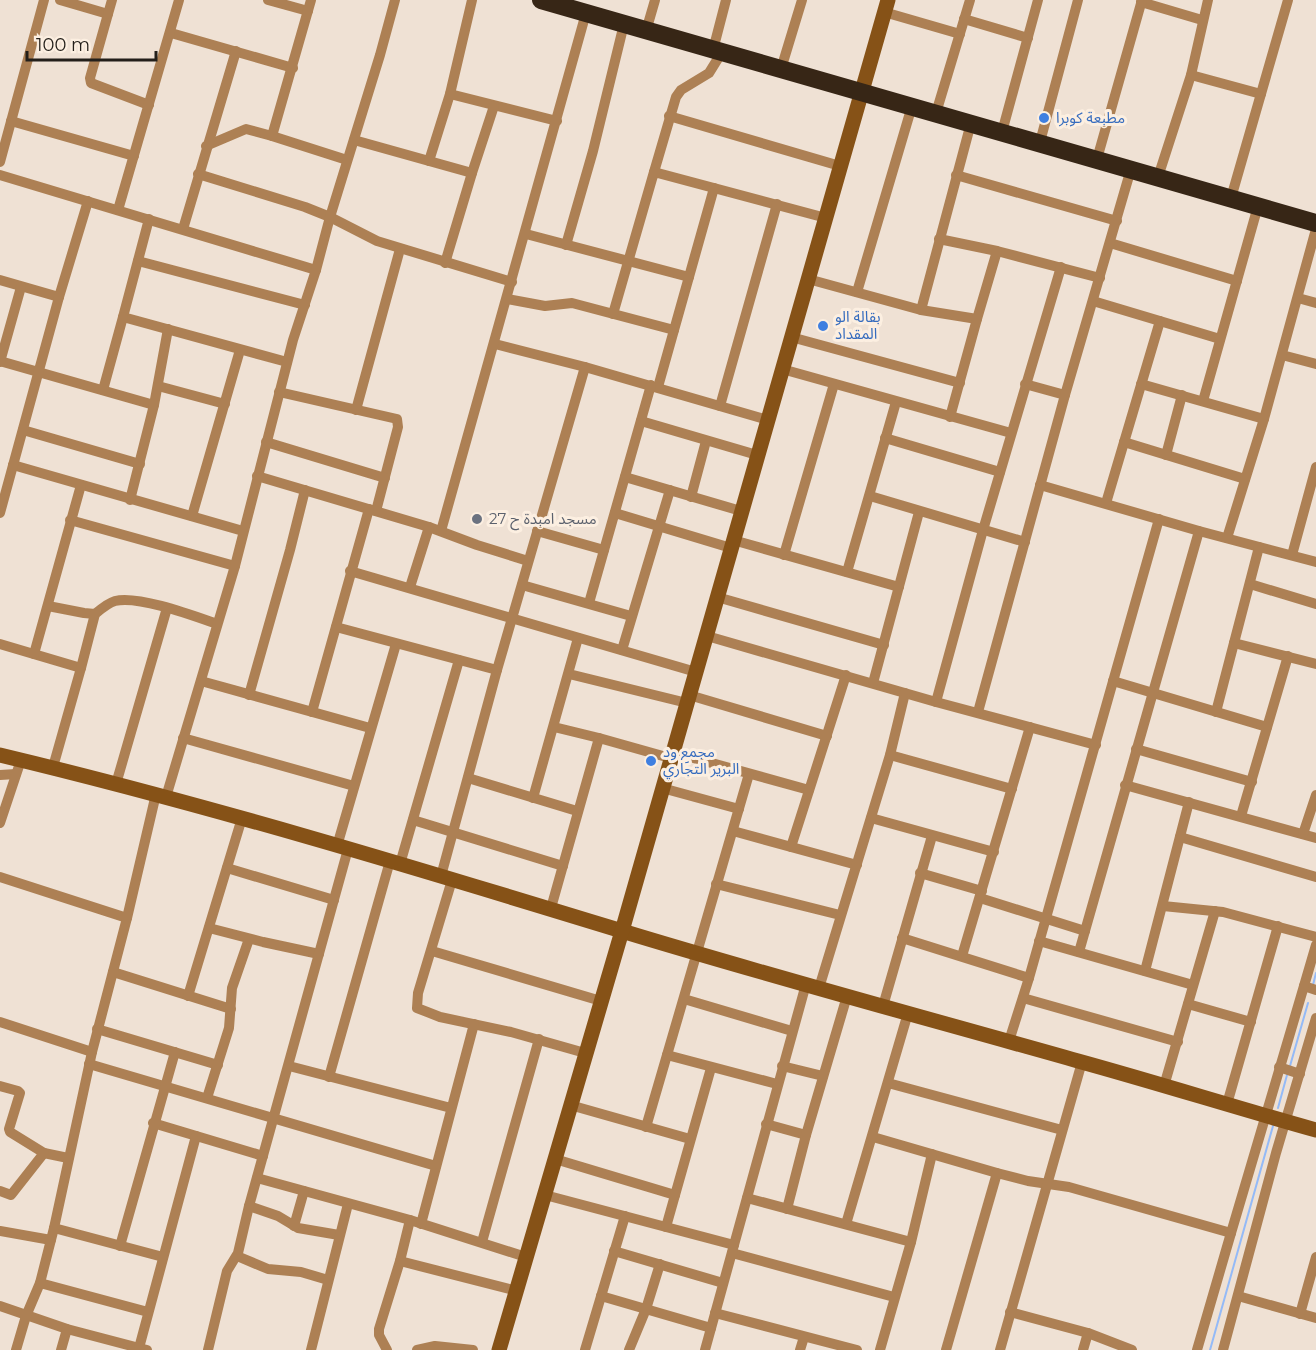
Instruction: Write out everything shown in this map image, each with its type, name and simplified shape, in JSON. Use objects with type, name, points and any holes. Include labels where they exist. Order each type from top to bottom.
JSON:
[{"type":"highway","points":[[541,0],[583,8],[646,31],[1040,142],[1316,223]]},
{"type":"street","points":[[0,162],[44,0]]},
{"type":"street","points":[[60,0],[108,14]]},
{"type":"street","points":[[112,0],[90,78],[91,83],[149,105]]},
{"type":"street","points":[[118,210],[179,0]]},
{"type":"street","points":[[267,0],[308,11]]},
{"type":"street","points":[[272,136],[293,68],[310,0]]},
{"type":"street","points":[[16,1350],[26,1316],[40,1283],[97,1029],[161,796],[183,738],[218,624],[235,566],[286,362],[316,270],[395,0]]},
{"type":"street","points":[[429,161],[450,93],[472,0]]},
{"type":"street","points":[[646,31],[655,0]]},
{"type":"street","points":[[613,314],[669,116],[678,93],[707,75],[718,51],[726,0]]},
{"type":"street","points":[[781,69],[801,0]]},
{"type":"street","points":[[936,113],[970,0]]},
{"type":"street","points":[[1002,132],[1038,0]]},
{"type":"street","points":[[1040,142],[1078,0]]},
{"type":"street","points":[[1158,177],[1191,75],[1208,0]]},
{"type":"street","points":[[1231,198],[1288,0]]},
{"type":"street","points":[[1097,159],[1142,1],[1202,20]]},
{"type":"street","points":[[499,1350],[707,636],[886,6],[960,34]]},
{"type":"street","points":[[441,531],[557,121],[583,8]]},
{"type":"street","points":[[964,19],[1028,38]]},
{"type":"street","points":[[566,244],[624,24]]},
{"type":"street","points":[[171,33],[293,68]]},
{"type":"street","points":[[183,229],[236,51]]},
{"type":"street","points":[[1191,75],[1262,94]]},
{"type":"street","points":[[450,93],[557,121]]},
{"type":"street","points":[[445,263],[494,106]]},
{"type":"street","points":[[857,292],[912,106]]},
{"type":"street","points":[[669,116],[840,166]]},
{"type":"street","points":[[11,121],[134,156]]},
{"type":"street","points":[[921,310],[971,123]]},
{"type":"street","points":[[206,146],[246,129],[347,160]]},
{"type":"street","points":[[354,140],[472,173]]},
{"type":"street","points":[[978,712],[1065,395],[1131,169]]},
{"type":"street","points":[[654,172],[826,218]]},
{"type":"street","points":[[198,174],[330,216],[363,235],[400,249],[512,282]]},
{"type":"street","points":[[0,175],[316,270]]},
{"type":"street","points":[[956,175],[1117,221]]},
{"type":"street","points":[[588,603],[641,421],[674,330],[714,188]]},
{"type":"street","points":[[0,513],[59,297],[88,201]]},
{"type":"street","points":[[720,406],[777,204]]},
{"type":"street","points":[[1203,401],[1258,206]]},
{"type":"street","points":[[102,390],[149,219]]},
{"type":"street","points":[[1227,538],[1282,355],[1316,229]]},
{"type":"street","points":[[526,234],[689,277]]},
{"type":"street","points":[[939,239],[997,251],[1100,278]]},
{"type":"street","points":[[1110,243],[1237,281]]},
{"type":"street","points":[[356,410],[400,249]]},
{"type":"street","points":[[950,417],[997,251]]},
{"type":"street","points":[[138,261],[305,305]]},
{"type":"street","points":[[936,702],[983,530],[1060,267]]},
{"type":"street","points":[[808,279],[921,310],[977,319]]},
{"type":"street","points":[[0,280],[59,297]]},
{"type":"street","points":[[21,286],[0,362],[154,405]]},
{"type":"street","points":[[1298,298],[1316,303]]},
{"type":"street","points":[[507,299],[545,306],[572,303],[674,330]]},
{"type":"street","points":[[1093,301],[1220,339]]},
{"type":"street","points":[[123,317],[286,362]]},
{"type":"street","points":[[1106,503],[1160,321]]},
{"type":"street","points":[[130,500],[154,405],[168,329]]},
{"type":"street","points":[[791,337],[960,383]]},
{"type":"street","points":[[495,344],[655,386],[768,420]]},
{"type":"street","points":[[192,516],[240,350]]},
{"type":"street","points":[[1282,355],[1316,364]]},
{"type":"street","points":[[585,367],[497,670],[453,833],[432,951],[418,993],[417,1008],[440,1017],[585,1053]]},
{"type":"street","points":[[782,369],[1011,434]]},
{"type":"street","points":[[784,555],[834,384]]},
{"type":"street","points":[[1025,384],[1065,395]]},
{"type":"street","points":[[1141,384],[1263,419]]},
{"type":"street","points":[[158,386],[225,404]]},
{"type":"street","points":[[279,393],[392,417],[398,422],[385,478],[350,571],[312,712]]},
{"type":"street","points":[[1166,455],[1182,395]]},
{"type":"street","points":[[847,572],[896,402]]},
{"type":"street","points":[[641,421],[757,455]]},
{"type":"street","points":[[23,430],[140,464]]},
{"type":"street","points":[[885,438],[1000,472]]},
{"type":"street","points":[[692,496],[706,441]]},
{"type":"street","points":[[266,442],[385,478]]},
{"type":"street","points":[[1124,442],[1245,479]]},
{"type":"street","points":[[13,465],[243,531]]},
{"type":"street","points":[[1292,555],[1312,498],[1316,466]]},
{"type":"street","points":[[257,476],[429,526],[477,545],[528,561]]},
{"type":"street","points":[[625,477],[741,511]]},
{"type":"street","points":[[34,654],[81,485]]},
{"type":"street","points":[[1040,485],[1316,562]]},
{"type":"street","points":[[249,695],[305,490]]},
{"type":"street","points":[[622,650],[670,490]]},
{"type":"street","points":[[870,496],[1024,542]]},
{"type":"street","points":[[873,683],[919,512]]},
{"type":"street","points":[[615,513],[659,526],[784,555],[899,587]]},
{"type":"street","points":[[1009,1041],[1096,745],[1159,519]]},
{"type":"street","points":[[70,520],[235,566]]},
{"type":"street","points":[[410,587],[429,526]]},
{"type":"street","points":[[537,531],[604,550]]},
{"type":"street","points":[[1079,952],[1199,531]]},
{"type":"street","points":[[1216,712],[1259,547]]},
{"type":"street","points":[[350,571],[696,672]]},
{"type":"street","points":[[1250,584],[1316,604]]},
{"type":"street","points":[[522,585],[631,616]]},
{"type":"street","points":[[717,597],[884,645]]},
{"type":"street","points":[[48,606],[95,614],[111,603],[123,600],[167,608],[218,624]]},
{"type":"street","points":[[116,784],[167,608]]},
{"type":"street","points":[[53,767],[95,614]]},
{"type":"street","points":[[336,627],[497,670]]},
{"type":"street","points":[[707,636],[1096,745]]},
{"type":"street","points":[[533,798],[578,638]]},
{"type":"street","points":[[1234,643],[1316,664]]},
{"type":"street","points":[[0,644],[81,668]]},
{"type":"street","points":[[208,1350],[227,1271],[237,1256],[334,900],[354,786],[396,644]]},
{"type":"street","points":[[1241,816],[1288,656]]},
{"type":"street","points":[[329,1077],[395,863],[413,820],[459,660]]},
{"type":"street","points":[[568,674],[688,699],[827,736]]},
{"type":"street","points":[[791,847],[846,675]]},
{"type":"street","points":[[201,681],[370,728]]},
{"type":"street","points":[[1113,681],[1267,727]]},
{"type":"street","points":[[705,1350],[792,1031],[840,915],[890,755],[905,693]]},
{"type":"street","points":[[554,727],[809,790]]},
{"type":"street","points":[[962,956],[1030,727]]},
{"type":"street","points":[[183,738],[354,786]]},
{"type":"street","points":[[551,908],[599,738]]},
{"type":"street","points":[[1136,749],[1252,782]]},
{"type":"street","points":[[0,754],[18,767]]},
{"type":"street","points":[[890,755],[1012,789]]},
{"type":"street","points":[[0,823],[18,767]]},
{"type":"street","points":[[0,776],[18,767],[53,767],[161,796],[1316,1130]]},
{"type":"street","points":[[646,1126],[749,774]]},
{"type":"street","points":[[468,778],[577,811]]},
{"type":"street","points":[[1125,785],[1316,837]]},
{"type":"street","points":[[662,788],[739,809]]},
{"type":"street","points":[[1303,834],[1316,795]]},
{"type":"street","points":[[1144,970],[1189,802]]},
{"type":"street","points":[[188,996],[242,819]]},
{"type":"street","points":[[871,819],[994,852]]},
{"type":"street","points":[[413,820],[563,866]]},
{"type":"street","points":[[733,831],[856,865]]},
{"type":"street","points":[[883,1006],[932,836]]},
{"type":"street","points":[[1180,837],[1316,877]]},
{"type":"street","points":[[227,868],[334,900]]},
{"type":"street","points":[[920,873],[1045,919],[1085,931]]},
{"type":"street","points":[[0,877],[127,918]]},
{"type":"street","points":[[716,884],[840,915]]},
{"type":"street","points":[[1163,906],[1215,911],[1316,936]]},
{"type":"street","points":[[1164,1086],[1215,911]]},
{"type":"street","points":[[1227,1104],[1278,926]]},
{"type":"street","points":[[208,928],[319,954]]},
{"type":"street","points":[[902,938],[1029,978]]},
{"type":"street","points":[[207,1098],[229,1028],[232,988],[249,939]]},
{"type":"street","points":[[1039,941],[1193,985]]},
{"type":"street","points":[[1197,1350],[1316,945]]},
{"type":"street","points":[[432,951],[601,1001]]},
{"type":"street","points":[[113,972],[231,1009]]},
{"type":"street","points":[[1304,986],[1316,990]]},
{"type":"street","points":[[787,1209],[847,996]]},
{"type":"street","points":[[1023,998],[1178,1042]]},
{"type":"street","points":[[684,999],[792,1031]]},
{"type":"street","points":[[1188,1004],[1251,1022]]},
{"type":"street","points":[[846,1224],[908,1013]]},
{"type":"street","points":[[1223,1350],[1276,1153],[1300,1074],[1310,1060],[1316,1018]]},
{"type":"street","points":[[387,1350],[378,1329],[400,1261],[436,1166],[474,1024]]},
{"type":"street","points":[[1,1026],[92,1052]]},
{"type":"street","points":[[97,1029],[218,1065]]},
{"type":"street","points":[[482,1242],[539,1040]]},
{"type":"street","points":[[120,1246],[175,1052]]},
{"type":"street","points":[[667,1056],[777,1084]]},
{"type":"street","points":[[1000,1350],[1082,1062]]},
{"type":"street","points":[[89,1064],[436,1166]]},
{"type":"street","points":[[289,1066],[451,1108]]},
{"type":"street","points":[[782,1066],[823,1076]]},
{"type":"street","points":[[1279,1067],[1300,1074]]},
{"type":"street","points":[[666,1227],[711,1068]]},
{"type":"street","points":[[888,1083],[1062,1130]]},
{"type":"street","points":[[0,1086],[18,1091],[20,1095],[9,1131],[44,1153],[68,1158]]},
{"type":"street","points":[[570,1105],[690,1139]]},
{"type":"street","points":[[153,1124],[263,1156]]},
{"type":"street","points":[[766,1124],[806,1135]]},
{"type":"street","points":[[0,1306],[67,1329],[136,1348],[196,1136]]},
{"type":"street","points":[[873,1137],[997,1173],[1028,1181],[1069,1187],[1231,1233]]},
{"type":"street","points":[[0,1191],[11,1195],[44,1153]]},
{"type":"street","points":[[1252,1163],[1276,1153]]},
{"type":"street","points":[[880,1350],[911,1242],[932,1154]]},
{"type":"street","points":[[555,1160],[675,1195]]},
{"type":"street","points":[[946,1350],[997,1173]]},
{"type":"street","points":[[258,1178],[415,1222],[526,1257]]},
{"type":"street","points":[[294,1226],[304,1191]]},
{"type":"street","points":[[544,1195],[666,1227],[894,1297]]},
{"type":"street","points":[[747,1198],[911,1242]]},
{"type":"street","points":[[311,1350],[348,1203]]},
{"type":"street","points":[[249,1206],[278,1216],[294,1226],[339,1235]]},
{"type":"street","points":[[585,1350],[625,1216]]},
{"type":"street","points":[[54,1228],[163,1257]]},
{"type":"street","points":[[0,1231],[51,1240]]},
{"type":"street","points":[[614,1251],[723,1283]]},
{"type":"street","points":[[237,1256],[268,1269],[301,1272],[328,1280]]},
{"type":"street","points":[[1300,1314],[1316,1257]]},
{"type":"street","points":[[400,1261],[517,1291]]},
{"type":"street","points":[[629,1350],[646,1309],[660,1264]]},
{"type":"street","points":[[40,1283],[148,1312]]},
{"type":"street","points":[[601,1296],[711,1328]]},
{"type":"street","points":[[1238,1296],[1316,1318]]},
{"type":"street","points":[[1010,1312],[1088,1333],[1132,1350]]},
{"type":"street","points":[[715,1313],[857,1350]]},
{"type":"street","points":[[62,1350],[67,1329]]},
{"type":"street","points":[[1083,1350],[1088,1333]]},
{"type":"street","points":[[800,1350],[804,1337]]},
{"type":"street","points":[[423,1349],[473,1350]]},
{"type":"waterway","points":[[1313,985],[1316,973]]},
{"type":"waterway","points":[[1290,1066],[1308,1003]]},
{"type":"waterway","points":[[1278,1108],[1287,1075]]},
{"type":"waterway","points":[[1210,1350],[1273,1126]]},
{"type":"place","name":"مطبعة كوبرا","points":[[1044,118]]},
{"type":"place","name":"بقالة الو المقداد","points":[[823,326]]},
{"type":"place","name":"مسجد امبدة ح 27","points":[[477,519]]},
{"type":"place","name":"مجمع ود البرير التجاري","points":[[651,761]]}]
